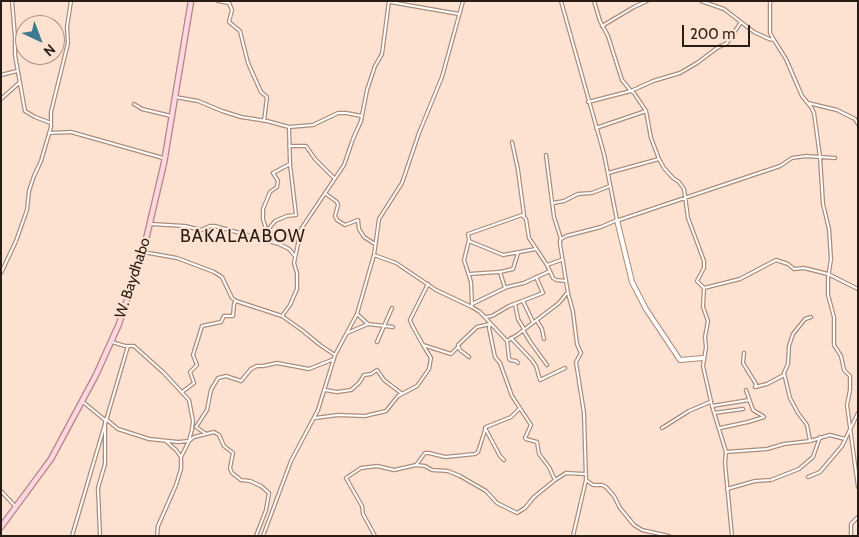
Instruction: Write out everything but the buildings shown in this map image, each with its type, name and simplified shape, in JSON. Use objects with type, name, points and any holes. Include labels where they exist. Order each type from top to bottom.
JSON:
[{"type":"main road","name":"W. Baydhabo","points":[[1,527],[51,459],[112,341],[143,252],[150,224],[165,159],[191,1]]},
{"type":"street","points":[[12,1],[17,71],[25,111],[51,123]]},
{"type":"street","points":[[1,273],[14,246],[27,210],[29,191],[49,134],[51,112],[68,43],[67,27],[71,1]]},
{"type":"street","points":[[218,1],[229,3],[232,10],[229,22],[240,31],[248,63],[261,92],[267,97],[264,121]]},
{"type":"street","points":[[282,316],[290,305],[297,289],[297,274],[294,262],[301,229],[326,194],[347,158],[362,116],[367,90],[375,66],[382,54],[389,1],[459,14]]},
{"type":"street","points":[[263,536],[291,461],[314,418],[325,390],[335,355],[357,314],[374,255],[380,219],[402,183],[419,133],[442,77],[463,1]]},
{"type":"street","points":[[561,1],[608,173],[632,282],[646,309],[680,360],[703,358]]},
{"type":"street","points":[[594,1],[602,26],[608,36],[622,80],[646,111],[652,144],[659,160],[684,189],[688,218],[704,261],[704,268],[697,281],[704,288],[703,307],[708,321],[703,366],[712,406],[726,452],[727,488],[732,536]]},
{"type":"street","points":[[602,26],[634,6],[647,1]]},
{"type":"street","points":[[701,1],[724,9],[754,32],[769,40],[774,40]]},
{"type":"street","points":[[770,1],[770,33],[786,59],[806,103],[814,113],[820,157],[821,188],[829,230],[831,259],[828,274],[828,295],[834,317],[834,345],[841,356],[844,370],[850,376],[848,405],[858,487]]},
{"type":"street","points":[[588,102],[632,91],[653,80],[680,73],[727,43],[742,22]]},
{"type":"street","points":[[1,74],[17,71]]},
{"type":"street","points":[[1,99],[19,83]]},
{"type":"street","points":[[175,97],[198,100],[241,117],[289,127],[313,125],[338,113],[362,116]]},
{"type":"street","points":[[806,103],[837,110],[855,118],[858,124]]},
{"type":"street","points":[[134,104],[142,109],[171,116]]},
{"type":"street","points":[[596,128],[646,111]]},
{"type":"street","points":[[267,231],[275,221],[287,216],[296,216],[293,175],[290,164],[289,127]]},
{"type":"street","points":[[49,134],[71,132],[165,159]]},
{"type":"street","points":[[512,142],[529,238],[547,265],[554,280],[566,281]]},
{"type":"street","points":[[289,146],[306,146],[334,179]]},
{"type":"street","points":[[546,155],[552,203],[561,239],[562,260],[573,312],[577,344],[581,353],[576,362],[584,413],[586,480],[573,536]]},
{"type":"street","points":[[561,239],[574,233],[601,227],[780,166],[792,158],[806,156],[835,158]]},
{"type":"street","points":[[608,173],[659,160]]},
{"type":"street","points":[[279,244],[267,231],[263,219],[264,208],[270,192],[278,187],[278,181],[273,173],[290,164]]},
{"type":"street","points":[[552,203],[578,194],[592,193],[610,186]]},
{"type":"street","points":[[326,194],[337,202],[335,216],[337,220],[345,225],[358,220],[364,237],[376,244]]},
{"type":"street","points":[[472,306],[471,282],[464,260],[469,240],[468,234],[524,216]]},
{"type":"street","points":[[150,224],[185,226],[201,230],[215,226],[279,244],[289,249],[295,256]]},
{"type":"street","points":[[469,240],[503,255],[536,249]]},
{"type":"street","points":[[143,252],[177,258],[214,272],[222,277],[232,298],[236,301],[282,316],[335,355]]},
{"type":"street","points":[[469,274],[500,272],[513,269],[516,265],[518,253]]},
{"type":"street","points":[[374,255],[396,263],[457,301],[472,306],[507,341],[509,358],[518,364]]},
{"type":"street","points":[[547,265],[562,260]]},
{"type":"street","points":[[704,288],[740,279],[776,260],[788,264],[794,269],[804,268],[828,274],[858,288]]},
{"type":"street","points":[[500,272],[505,288]]},
{"type":"street","points":[[472,306],[505,288],[524,283],[550,272]]},
{"type":"street","points":[[484,317],[488,318],[514,304],[543,293],[536,277]]},
{"type":"street","points":[[314,418],[378,414],[389,408],[401,393],[418,386],[429,369],[432,358],[410,320],[428,284]]},
{"type":"street","points":[[507,341],[524,330],[568,293]]},
{"type":"street","points":[[182,392],[194,383],[190,372],[197,365],[193,355],[202,326],[221,322],[224,316],[233,316],[236,301]]},
{"type":"street","points":[[523,301],[533,322]]},
{"type":"street","points":[[514,304],[518,319],[531,343],[547,365]]},
{"type":"street","points":[[377,342],[392,308]]},
{"type":"street","points":[[357,314],[368,324]]},
{"type":"street","points":[[810,440],[807,425],[790,398],[784,375],[788,364],[789,346],[793,334],[805,320],[811,317]]},
{"type":"street","points":[[536,320],[542,329],[544,339]]},
{"type":"street","points":[[347,334],[368,324],[393,327]]},
{"type":"street","points":[[423,345],[451,354],[461,341],[477,327],[490,324]]},
{"type":"street","points":[[490,324],[489,328],[496,357],[512,396],[531,425],[525,438],[537,442],[539,454],[549,467],[555,480]]},
{"type":"street","points":[[512,338],[536,366],[540,380],[565,368]]},
{"type":"street","points":[[112,341],[134,346],[148,358],[182,392],[188,400],[196,427],[207,435]]},
{"type":"street","points":[[72,536],[128,346]]},
{"type":"street","points":[[458,347],[469,358]]},
{"type":"street","points":[[744,354],[743,363],[756,384],[755,387],[767,384],[784,375]]},
{"type":"street","points":[[196,427],[207,410],[211,390],[218,378],[226,376],[241,381],[251,369],[257,366],[277,363],[309,369],[334,358]]},
{"type":"street","points":[[325,390],[337,392],[351,390],[364,375],[371,374],[376,370],[384,380],[401,393]]},
{"type":"street","points":[[719,428],[748,422],[764,416],[754,410],[746,390]]},
{"type":"street","points":[[712,406],[749,400]]},
{"type":"street","points":[[82,402],[127,434],[166,441],[189,441],[194,437],[217,433],[224,446],[233,453],[230,468],[232,473],[242,480],[250,480],[269,493],[262,525],[256,536]]},
{"type":"street","points":[[662,428],[688,411],[711,402]]},
{"type":"street","points":[[416,465],[425,453],[429,452],[445,457],[477,453],[485,428],[510,417],[520,408]]},
{"type":"street","points":[[714,413],[744,409]]},
{"type":"street","points":[[808,477],[820,472],[842,446],[858,413]]},
{"type":"street","points":[[100,536],[98,488],[105,464],[106,419]]},
{"type":"street","points":[[157,536],[158,526],[176,485],[181,469],[181,458],[189,441],[193,421]]},
{"type":"street","points":[[485,428],[504,460]]},
{"type":"street","points":[[726,452],[767,449],[830,435],[836,435],[845,439]]},
{"type":"street","points":[[727,488],[755,481],[771,480],[799,469],[813,458],[820,437]]},
{"type":"street","points":[[166,441],[176,450],[181,458]]},
{"type":"street","points":[[375,536],[363,514],[362,506],[346,478],[361,468],[377,466],[394,470],[416,465],[448,472],[460,476],[486,491],[497,503],[517,513],[555,480],[566,474],[585,474]]},
{"type":"street","points":[[586,480],[592,485],[602,485],[606,488],[614,496],[620,508],[631,521],[642,530],[669,536]]},
{"type":"street","points":[[1,491],[16,508]]},
{"type":"street","points":[[851,536],[851,524],[858,517]]},
{"type":"district","name":"BAKALAABOW","points":[[243,237]]}]
